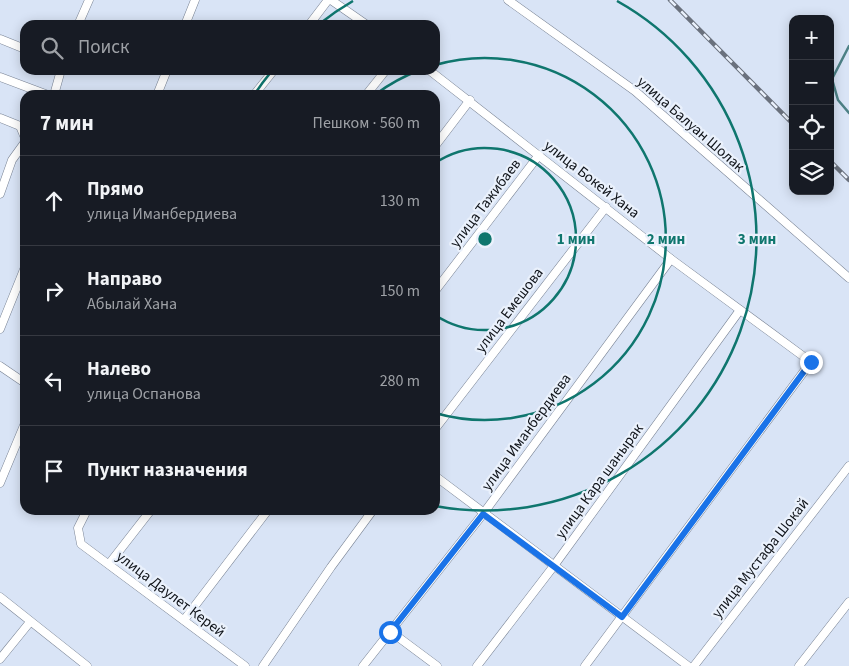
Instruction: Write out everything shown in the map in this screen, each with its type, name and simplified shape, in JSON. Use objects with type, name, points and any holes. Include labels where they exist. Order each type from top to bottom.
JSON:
[{"type":"street","points":[[80,20],[89,0]]},
{"type":"street","points":[[187,20],[195,0]]},
{"type":"street","points":[[313,20],[330,0],[360,20]]},
{"type":"street","name":"улица Балуан Шолак","points":[[508,0],[634,91],[849,278]]},
{"type":"street","points":[[0,39],[20,47]]},
{"type":"street","points":[[55,90],[60,75]]},
{"type":"street","points":[[159,90],[165,75]]},
{"type":"street","points":[[258,90],[270,75]]},
{"type":"street","points":[[370,90],[382,75]]},
{"type":"street","name":"улица Бокей Хана","points":[[436,75],[606,206],[671,259],[811,362],[622,617]]},
{"type":"street","points":[[0,76],[35,90]]},
{"type":"street","points":[[440,139],[470,100]]},
{"type":"street","points":[[0,118],[20,126]]},
{"type":"street","points":[[0,194],[12,160],[20,148]]},
{"type":"street","name":"улица Тажибаев","points":[[440,284],[539,155]]},
{"type":"street","name":"улица Емешова","points":[[440,422],[606,206]]},
{"type":"street","name":"улица Иманбердиева","points":[[363,666],[483,514],[671,259]]},
{"type":"street","points":[[0,329],[20,279]]},
{"type":"street","name":"улица Кара шанырак","points":[[477,666],[553,567],[740,310]]},
{"type":"street","points":[[0,366],[20,380]]},
{"type":"street","points":[[0,483],[20,436]]},
{"type":"street","name":"улица Мустафа Шокай","points":[[694,666],[849,466]]},
{"type":"street","points":[[440,480],[553,567],[688,666]]},
{"type":"street","name":"улица Даулет Керей","points":[[84,515],[78,528],[81,544],[245,666]]},
{"type":"street","points":[[109,564],[147,515]]},
{"type":"street","points":[[184,620],[264,515]]},
{"type":"street","points":[[262,666],[330,567],[370,515]]},
{"type":"street","points":[[0,596],[87,666]]},
{"type":"street","points":[[799,666],[849,602]]},
{"type":"street","points":[[585,666],[622,617]]},
{"type":"street","points":[[0,659],[30,622]]},
{"type":"street","points":[[390,632],[437,666]]},
{"type":"waterway","points":[[849,46],[832,79],[838,100],[849,113]]},
{"type":"railway","points":[[670,0],[789,120]]},
{"type":"railway","points":[[834,165],[849,180]]},
{"type":"route","points":[[390,632],[483,514],[622,617],[811,362]]}]
